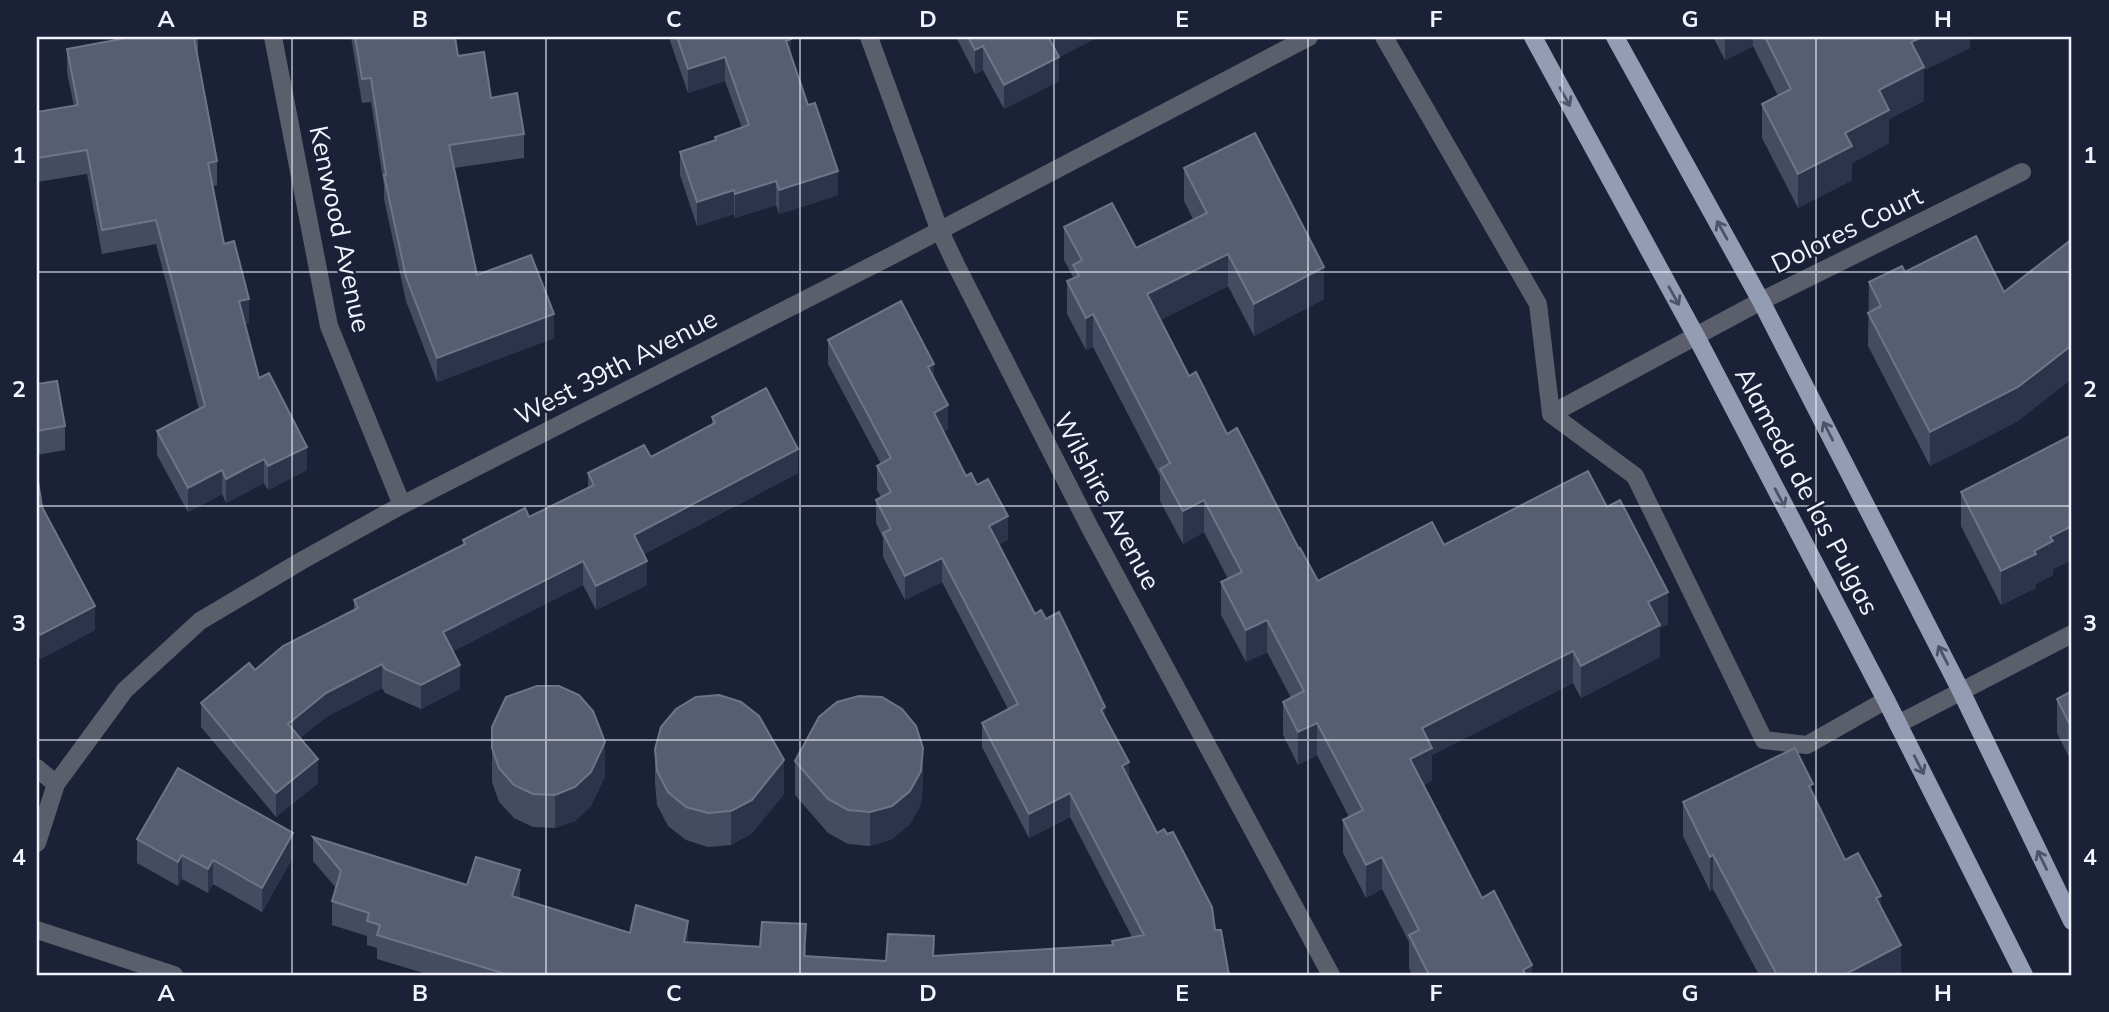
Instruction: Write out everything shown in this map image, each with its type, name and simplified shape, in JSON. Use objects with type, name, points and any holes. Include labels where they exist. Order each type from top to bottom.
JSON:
[{"type":"main road","name":"Alameda de las Pulgas","points":[[1533,37],[1697,338],[1898,724],[2024,975]]},
{"type":"main road","name":"Alameda de las Pulgas","points":[[1615,37],[1761,301],[1961,691],[2072,921]]},
{"type":"street","name":"Kenwood Avenue","points":[[273,37],[329,326],[402,505]]},
{"type":"street","name":"Wilshire Avenue","points":[[869,37],[939,229],[1089,526],[1331,975]]},
{"type":"street","name":"West 39th Avenue","points":[[37,843],[56,784],[125,690],[200,621],[402,505],[891,256],[1309,37]]},
{"type":"street","points":[[1384,37],[1538,304],[1551,414],[1635,476],[1764,740],[1807,745],[1886,701]]},
{"type":"street","name":"Dolores Court","points":[[1551,414],[1697,338],[1761,301],[2022,173]]},
{"type":"street","points":[[1898,724],[2072,634]]},
{"type":"street","points":[[37,768],[56,784]]},
{"type":"street","points":[[37,930],[174,975]]},
{"type":"building","points":[[120,37],[198,37],[194,38],[217,161],[208,163],[224,244],[234,241],[249,299],[239,301],[259,378],[269,373],[307,447],[268,466],[264,459],[226,479],[222,470],[188,488],[157,431],[205,406],[156,220],[102,230],[87,150],[37,158],[37,112],[78,105],[67,49],[121,39]]},
{"type":"building","points":[[355,37],[455,37],[458,56],[484,52],[491,98],[517,93],[524,134],[449,145],[477,275],[531,255],[554,314],[437,358],[406,277],[384,175],[371,78],[362,79]]},
{"type":"building","points":[[677,37],[790,37],[791,39],[786,41],[808,105],[815,103],[838,171],[779,190],[776,181],[697,202],[680,152],[749,125],[725,57],[688,69]]},
{"type":"building","points":[[968,37],[1051,37],[1049,38],[1059,57],[1004,85],[983,46],[975,50]]},
{"type":"building","points":[[1765,37],[1923,37],[1911,42],[1924,67],[1879,90],[1889,110],[1845,133],[1852,146],[1798,174],[1762,104],[1791,89]]},
{"type":"building","points":[[1255,133],[1324,267],[1254,304],[1228,254],[1147,294],[1189,376],[1196,372],[1227,434],[1237,428],[1318,581],[1432,522],[1444,545],[1588,471],[1607,507],[1620,500],[1668,592],[1648,602],[1660,625],[1581,666],[1573,651],[1422,728],[1432,748],[1410,759],[1482,898],[1494,891],[1532,965],[1523,970],[1526,975],[1429,975],[1409,935],[1419,930],[1382,857],[1366,865],[1343,820],[1363,810],[1317,723],[1298,732],[1283,702],[1304,691],[1267,620],[1246,630],[1221,582],[1242,572],[1204,500],[1183,511],[1160,469],[1170,463],[1093,314],[1086,318],[1067,281],[1079,276],[1073,265],[1082,260],[1064,227],[1112,203],[1136,248],[1207,213],[1184,168]]},
{"type":"building","points":[[1976,236],[2004,292],[2072,239],[2072,345],[2018,387],[1930,432],[1868,313],[1881,306],[1869,282],[1902,266],[1905,272]]},
{"type":"building","points":[[901,301],[934,364],[928,367],[948,405],[934,413],[966,476],[971,473],[977,485],[988,479],[1008,516],[989,526],[1035,614],[1041,610],[1046,619],[1059,612],[1105,707],[1101,710],[1129,762],[1122,766],[1157,833],[1164,829],[1167,834],[1173,832],[1212,907],[1215,930],[1221,930],[1229,975],[509,975],[377,935],[380,925],[367,921],[369,913],[332,901],[341,871],[313,837],[467,885],[476,857],[520,870],[512,896],[630,933],[636,905],[688,921],[684,942],[760,947],[762,922],[806,924],[804,956],[886,961],[888,934],[934,936],[933,956],[1113,945],[1112,941],[1144,935],[1070,793],[1029,814],[982,723],[1018,704],[942,558],[905,576],[883,533],[891,529],[876,500],[891,492],[877,466],[891,458],[828,340]]},
{"type":"building","points":[[57,381],[65,426],[37,431],[37,384]]},
{"type":"building","points":[[766,388],[798,449],[634,535],[647,561],[596,586],[583,561],[443,632],[460,665],[421,685],[385,669],[382,664],[326,693],[288,724],[318,759],[276,793],[201,703],[249,663],[255,670],[283,646],[358,608],[354,600],[465,544],[463,540],[525,508],[529,517],[594,485],[588,473],[644,445],[651,457],[715,423],[712,417]]},
{"type":"building","points":[[2072,435],[2072,526],[2050,537],[2053,541],[2034,551],[2036,554],[2001,571],[1961,492]]},
{"type":"building","points":[[37,475],[42,507],[95,606],[40,635],[37,629]]},
{"type":"building","points":[[537,686],[559,686],[579,695],[593,711],[605,742],[591,772],[575,787],[555,795],[533,794],[514,785],[499,768],[492,748],[492,727],[506,697]]},
{"type":"building","points":[[2072,691],[2072,729],[2057,699]]},
{"type":"building","points":[[719,695],[741,702],[759,716],[784,760],[752,800],[731,811],[708,813],[686,807],[668,792],[657,771],[655,749],[661,727],[676,709],[696,697]]},
{"type":"building","points":[[859,696],[882,697],[902,709],[916,726],[923,748],[921,771],[910,791],[892,806],[870,812],[848,810],[828,799],[795,761],[819,717],[837,702]]},
{"type":"building","points":[[1795,748],[1813,784],[1809,786],[1845,860],[1858,853],[1881,896],[1876,898],[1901,945],[1844,975],[1777,975],[1713,855],[1710,857],[1683,802]]},
{"type":"building","points":[[178,768],[293,833],[262,888],[213,860],[208,869],[182,855],[178,862],[137,839]]}]
